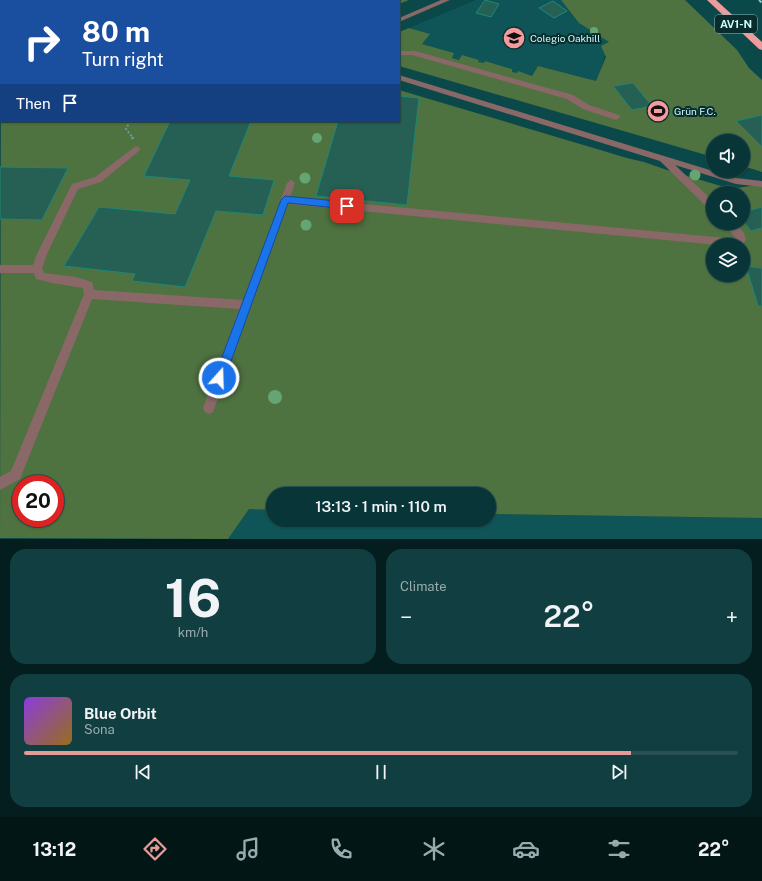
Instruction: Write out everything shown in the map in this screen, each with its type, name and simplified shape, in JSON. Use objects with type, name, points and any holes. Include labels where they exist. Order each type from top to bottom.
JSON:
[{"type":"highway","name":"AV1-N","points":[[711,0],[762,47]]},
{"type":"street","points":[[400,20],[447,0]]},
{"type":"street","points":[[400,53],[412,53],[570,97],[586,107],[616,116]]},
{"type":"street","points":[[400,77],[736,181],[762,184]]},
{"type":"street","points":[[0,484],[16,475],[89,294],[88,285],[83,282],[48,279],[40,276],[37,268],[42,254],[75,186],[98,180],[136,149]]},
{"type":"street","points":[[662,158],[706,200]]},
{"type":"street","points":[[209,408],[291,183]]},
{"type":"street","points":[[285,200],[738,243],[741,240],[741,236],[735,230]]},
{"type":"street","points":[[0,269],[37,268]]},
{"type":"street","points":[[89,294],[246,305]]},
{"type":"path","points":[[130,122],[126,129],[137,144],[136,149]]},
{"type":"shaded area","name":"Colegio Oakhill","points":[[476,0],[561,0],[579,23],[609,42],[597,82],[538,66],[532,76],[518,72],[511,72],[512,69],[485,61],[484,63],[478,62],[479,60],[459,60],[452,58],[454,53],[422,44],[429,34],[409,28]]},
{"type":"shaded area","points":[[249,509],[266,510],[266,527],[496,527],[496,514],[762,518],[762,539],[228,539]]},
{"type":"green space","points":[[400,0],[409,0],[400,4]]},
{"type":"green space","name":"Grün F.C.","points":[[561,0],[685,0],[737,50],[749,68],[762,80],[762,172],[750,168],[750,134],[706,134],[706,155],[400,66],[400,32],[409,28],[430,34],[422,44],[454,53],[452,58],[459,60],[462,55],[479,60],[478,62],[484,63],[485,61],[512,69],[512,72],[517,73],[518,71],[532,76],[538,66],[596,81],[606,57],[601,46],[609,42],[579,23]]},
{"type":"green space","points":[[400,90],[721,186],[706,186],[706,230],[750,230],[750,186],[762,184],[762,518],[496,514],[496,487],[266,487],[266,510],[249,509],[228,539],[0,538],[1,122],[400,122]]},
{"type":"building","points":[[485,0],[499,4],[491,17],[476,13]]},
{"type":"building","points":[[553,1],[567,11],[554,18],[539,8]]},
{"type":"building","points":[[633,83],[652,106],[632,110],[613,86]]},
{"type":"building","points":[[400,96],[419,98],[407,205],[316,196],[338,122],[400,122]]},
{"type":"building","points":[[762,115],[762,147],[750,134],[736,121]]},
{"type":"building","points":[[170,122],[251,122],[229,176],[274,180],[263,215],[216,211],[185,287],[132,281],[135,274],[64,266],[99,207],[175,214],[190,180],[144,176]]},
{"type":"building","points":[[0,167],[68,168],[42,220],[0,219]]},
{"type":"building","points":[[762,207],[762,228],[751,231],[750,230],[750,210]]},
{"type":"building","points":[[750,266],[762,268],[762,306],[758,306],[750,279]]},
{"type":"railway","points":[[759,0],[762,3]]},
{"type":"place","name":"Colegio Oakhill","points":[[514,38]]},
{"type":"place","name":"Grün F.C.","points":[[658,111]]},
{"type":"route","points":[[219,378],[285,200],[347,206]]}]
